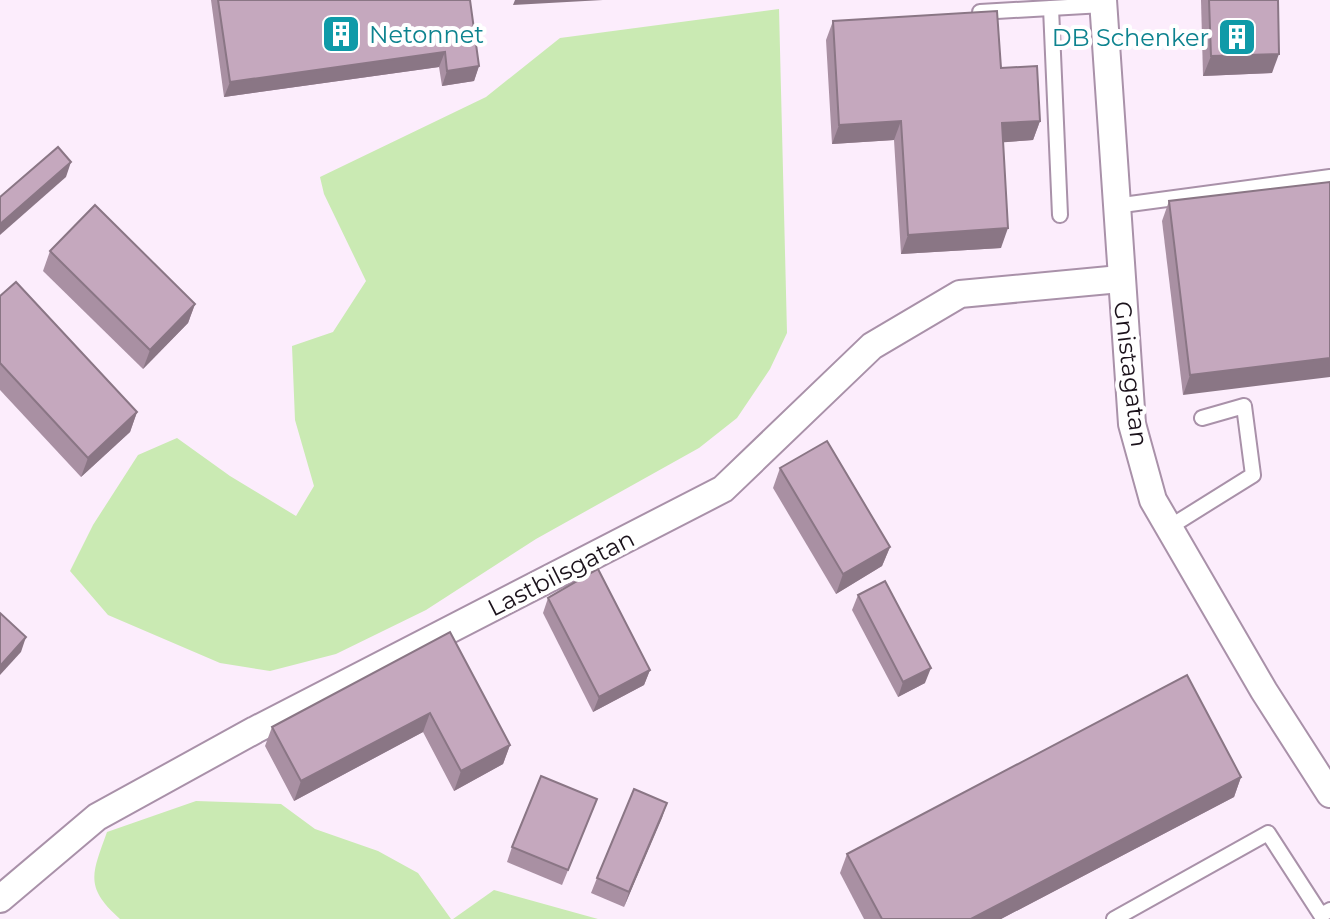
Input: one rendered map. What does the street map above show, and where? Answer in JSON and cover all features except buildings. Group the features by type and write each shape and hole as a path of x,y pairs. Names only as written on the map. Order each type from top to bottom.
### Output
{"street":[{"name":"Gnistagatan","path":"1103,2 1132,424 1153,500 1330,794"},
{"name":"Lastbilsgatan","path":"0,899 97,817 255,730 723,489 872,346 960,294 1120,279"},
{"path":"0,908 14,919"}],"lane":[{"path":"959,13 1103,2"},
{"path":"1051,8 1060,215"},
{"path":"1115,206 1330,177"},
{"path":"1168,528 1253,475 1244,406 1202,418"},
{"path":"1114,919 1268,833 1321,915 1330,910"}],"green space":[{"path":"779,9 787,333 770,369 737,418 699,448 536,539 426,610 336,654 270,671 220,663 108,615 70,571 93,525 138,455 177,438 230,476 296,516 314,486 295,420 292,346 333,332 366,281 324,194 320,177 486,97 560,38"},
{"path":"196,801 281,804 315,829 378,851 418,873 451,919 120,919 101,898 94,879 107,832"},
{"path":"494,890 598,919 453,919"}],"place":[{"name":"Netonnet","path":"341,34"},
{"name":"DB Schenker","path":"1237,37"}]}
